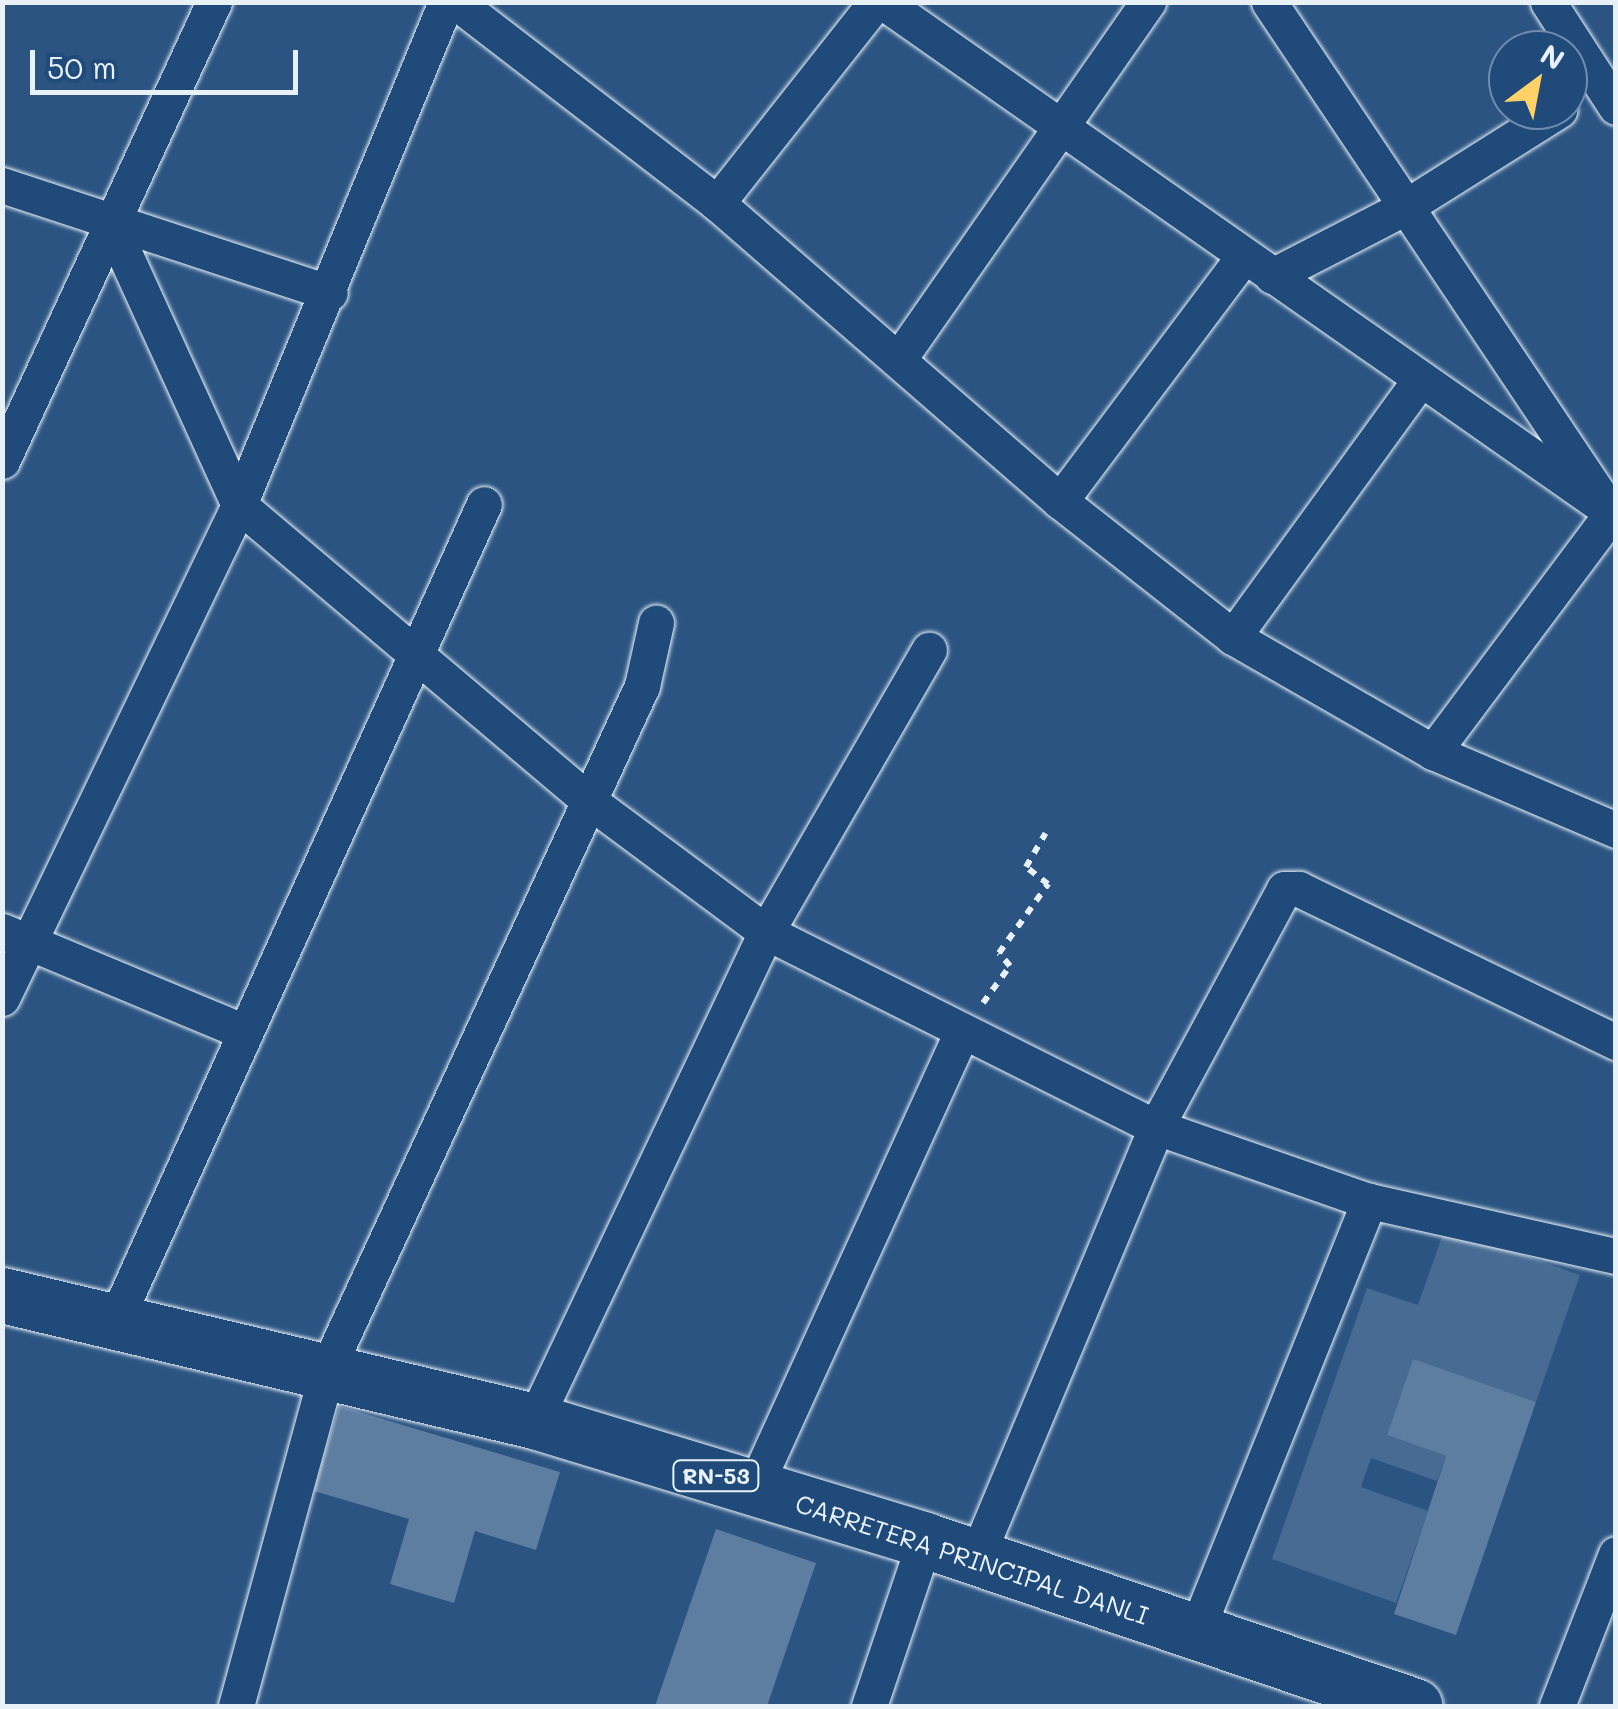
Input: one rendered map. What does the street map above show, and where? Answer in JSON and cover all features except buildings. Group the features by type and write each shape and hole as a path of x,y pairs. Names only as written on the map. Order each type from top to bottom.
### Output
{"main road":[{"name":"CARRETERA PRINCIPAL DANLI","path":"2,1295 328,1366 534,1421 925,1540 1415,1706"}],"street":[{"path":"2,462 214,2"},
{"path":"2,998 15,937 239,505 330,294 446,2"},
{"path":"456,2 718,203 901,356 1060,501 1232,637 1433,752 1616,830"},
{"path":"718,203 880,2 1061,125 1418,382 1614,511"},
{"path":"901,356 1148,2"},
{"path":"1270,2 1402,209 1614,511"},
{"path":"1548,2 1611,88"},
{"path":"1060,501 1258,266 1402,209 1527,130"},
{"path":"2,185 330,294"},
{"path":"110,222 239,505 588,800 766,932 960,1035 1156,1127 1369,1201 1616,1256"},
{"path":"1232,637 1418,382"},
{"path":"116,1319 242,1031 484,504"},
{"path":"1433,752 1614,511"},
{"path":"236,1706 328,1366 642,686 656,623"},
{"path":"534,1421 766,932 929,650"},
{"path":"976,1558 1156,1127 1284,889 1300,889 1616,1042"},
{"path":"15,937 242,1031"},
{"path":"754,1488 960,1035"},
{"path":"1195,1634 1369,1201"},
{"path":"870,1706 925,1540"},
{"path":"1557,1706 1616,1554"}],"path":[{"path":"960,1035 1010,966 999,953 1048,884 1026,867 1046,832"}],"shaded area":[{"path":"1445,1228 1580,1275 1536,1402 1413,1360 1387,1435 1446,1456 1437,1481 1371,1458 1361,1487 1428,1511 1396,1603 1272,1559 1367,1288 1418,1305"}]}
